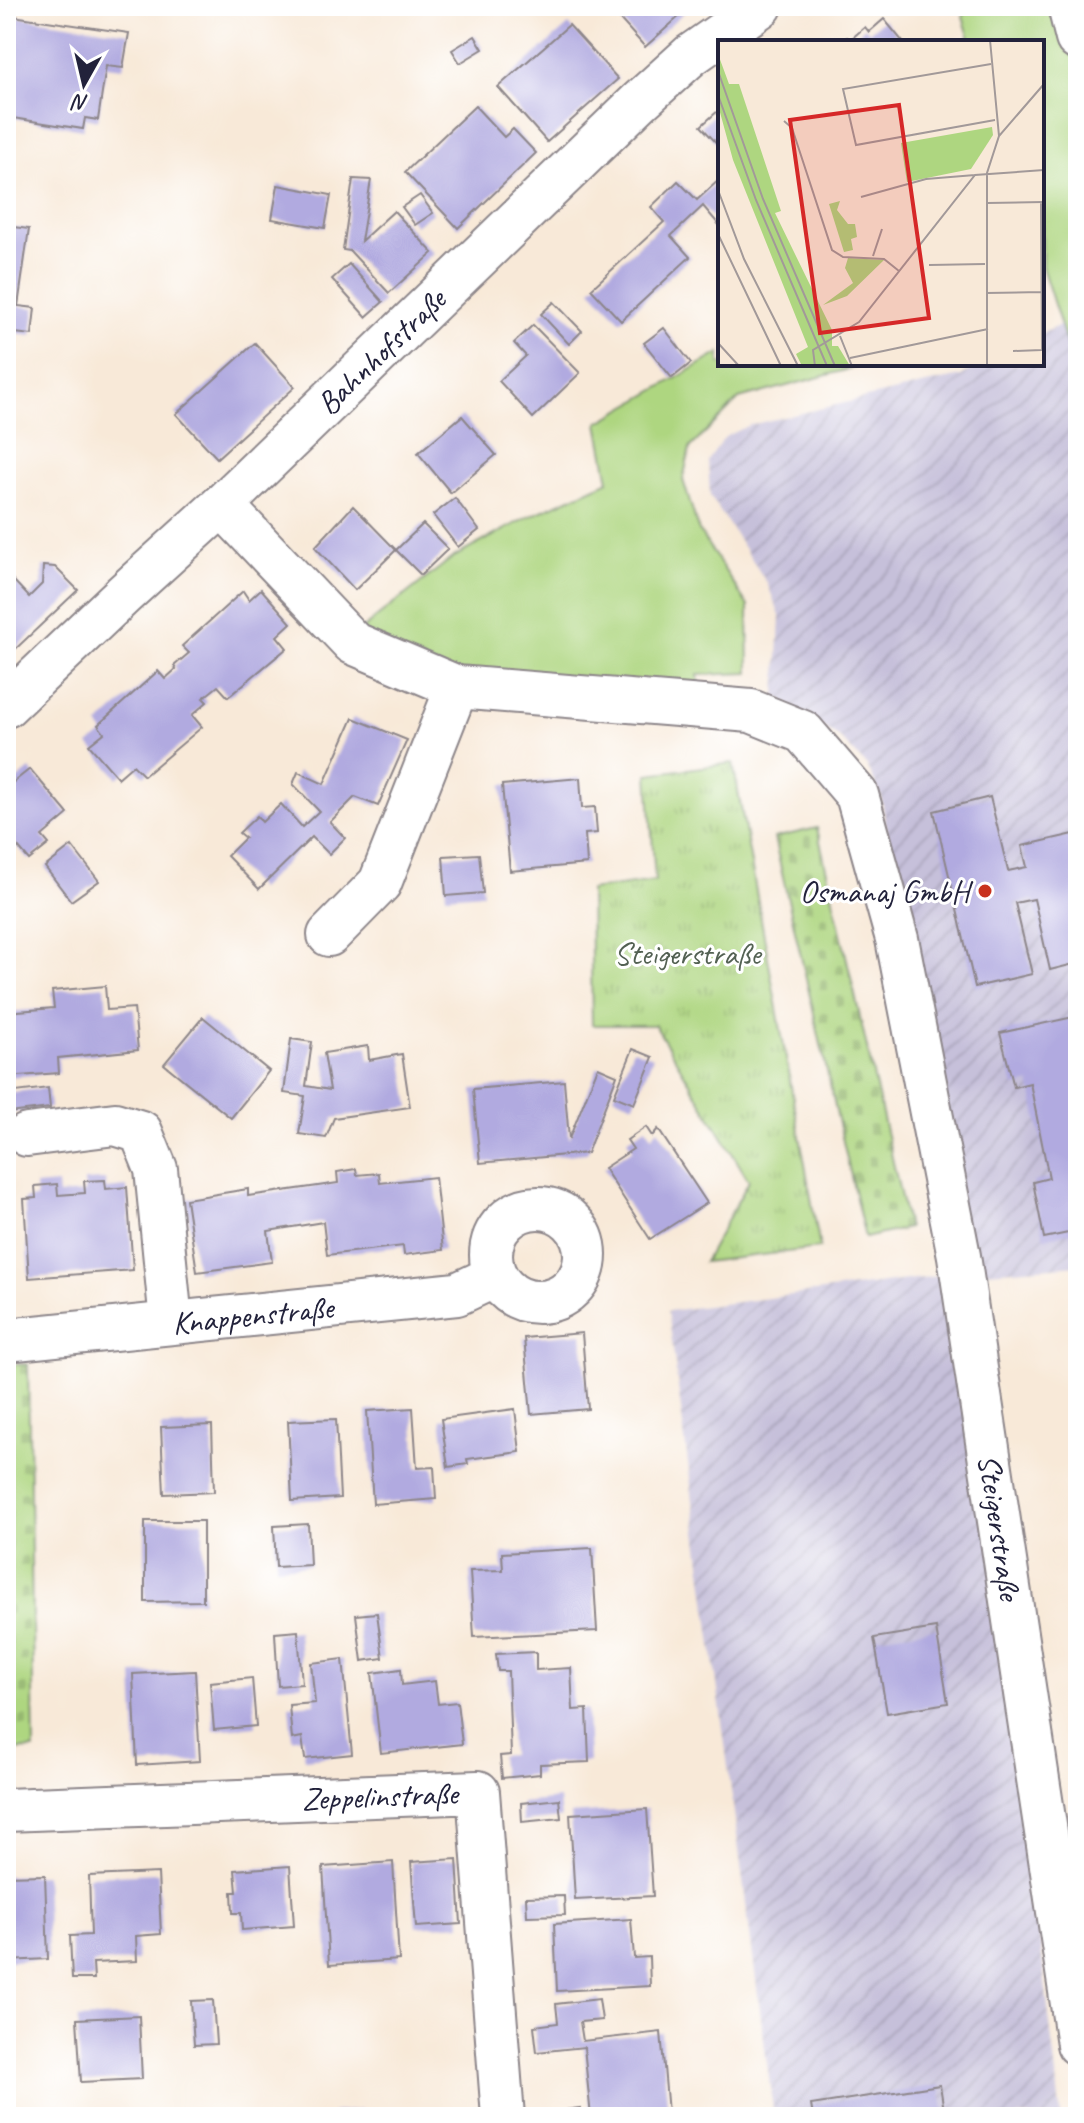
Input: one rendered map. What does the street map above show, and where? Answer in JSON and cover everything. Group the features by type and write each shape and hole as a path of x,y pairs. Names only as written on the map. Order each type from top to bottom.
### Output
{"street":[{"name":"Bahnhofstraße","path":"6,706 222,505 639,102 691,55 761,6"},
{"name":"Steigerstraße","path":"222,505 353,643 457,687 751,711 803,732 857,795 897,939 959,1256 1078,2044"},
{"path":"329,935 380,883 457,687"},
{"path":"27,1135 115,1124 141,1132 156,1169 171,1322"},
{"name":"Knappenstraße","path":"6,1340 457,1294 495,1276"},
{"name":"Zeppelinstraße","path":"6,1810 478,1792 503,2117"}],"shaded area":[{"path":"1061,325 1078,379 1078,1265 961,1274 1061,2117 774,2117 668,1311 961,1273 881,796 867,766 840,738 776,696 780,616 767,583 710,496 708,461 725,437 750,425 961,376 978,366 1044,366 1044,332"}],"green space":[{"path":"969,6 1078,6 1078,379 1044,273 1044,40 970,40 963,17"},
{"path":"718,354 718,366 861,366 739,399 690,448 683,480 699,531 748,606 749,673 698,675 701,701 459,675 358,632 452,558 528,517 609,481 598,423"},
{"name":"Steigerstraße","path":"733,763 820,1248 704,1262 749,1181 655,1025 592,1025 590,890 655,881 648,774"},
{"path":"817,828 908,1228 865,1238 774,838"},
{"path":"28,1364 34,1749 6,1750 6,1365"}],"building":[{"path":"608,6 691,6 645,47"},
{"path":"6,15 129,33 123,68 106,66 98,120 85,118 83,129 6,117"},
{"path":"884,19 901,40 850,40 865,27 869,32"},
{"path":"569,25 618,79 547,142 498,87"},
{"path":"475,36 483,49 460,63 452,50"},
{"path":"475,106 504,137 513,129 536,153 458,228 405,172"},
{"path":"718,111 718,145 701,126"},
{"path":"353,179 371,180 361,241 394,211 433,253 389,293 350,251 343,250"},
{"path":"678,181 697,200 718,181 718,224 703,206 671,236 690,257 621,321 591,289 664,222 651,207"},
{"path":"278,185 331,195 325,228 272,219"},
{"path":"420,195 433,213 415,225 402,207"},
{"path":"6,226 29,229 18,306 35,308 32,335 6,332"},
{"path":"349,264 383,302 366,317 332,279"},
{"path":"554,302 582,331 569,344 541,314"},
{"path":"533,325 580,373 533,418 499,381 526,356 514,343"},
{"path":"664,328 691,363 672,378 644,343"},
{"path":"255,343 295,387 217,458 176,414"},
{"path":"462,416 496,455 451,493 418,453"},
{"path":"455,498 479,530 458,547 433,515"},
{"path":"353,506 396,550 355,590 315,547"},
{"path":"423,524 448,549 421,575 396,550"},
{"path":"43,566 55,567 78,590 6,658 6,587 13,580 29,597 42,584"},
{"path":"261,589 291,623 277,636 287,648 228,697 218,686 203,698 207,702 192,715 202,727 144,776 133,765 118,778 89,745 104,733 98,725 158,671 165,679 176,669 174,666 189,653 182,646 243,591 249,600"},
{"path":"353,718 407,740 378,806 355,797 330,822 345,838 329,854 312,837 259,889 227,856 245,838 239,833 257,816 262,822 281,804 302,827 319,811 293,784 298,772 324,784"},
{"path":"30,769 68,814 42,836 49,844 29,860 6,833 6,788"},
{"path":"580,778 582,808 595,807 597,833 585,834 587,864 510,871 502,785"},
{"path":"990,797 1008,871 1027,867 1022,846 1078,833 1078,963 1050,970 1034,899 1015,903 1032,974 975,987 934,811"},
{"path":"72,846 99,881 71,901 45,867"},
{"path":"479,854 483,893 446,896 443,856"},
{"path":"105,986 107,1010 134,1008 138,1050 58,1058 59,1073 6,1077 6,1012 54,1008 52,991"},
{"path":"1078,1016 1078,1231 1044,1238 1033,1182 1049,1178 1030,1083 1014,1087 1000,1033"},
{"path":"203,1017 269,1071 231,1118 164,1064"},
{"path":"291,1039 312,1042 306,1086 330,1090 324,1053 368,1046 369,1060 402,1054 410,1107 334,1118 326,1138 299,1134 305,1096 284,1093"},
{"path":"633,1049 653,1057 634,1104 614,1096"},
{"path":"598,1067 617,1075 587,1153 480,1163 473,1089 564,1081 569,1139"},
{"path":"48,1088 50,1108 9,1113 7,1093"},
{"path":"646,1127 652,1136 658,1129 707,1203 650,1239 604,1168 633,1149 627,1140"},
{"path":"356,1169 357,1175 379,1173 380,1183 435,1177 443,1250 404,1255 403,1246 327,1255 323,1222 268,1231 272,1262 197,1272 186,1199 248,1189 248,1196 338,1183 337,1172"},
{"path":"105,1180 106,1189 127,1187 133,1270 29,1278 24,1199 36,1198 35,1186 57,1184 58,1195 85,1193 84,1181"},
{"path":"582,1333 588,1409 531,1414 524,1338"},
{"path":"413,1408 417,1468 434,1467 436,1499 373,1504 367,1411"},
{"path":"515,1409 520,1452 467,1459 468,1464 448,1467 441,1419"},
{"path":"336,1419 340,1498 292,1501 288,1421"},
{"path":"212,1425 214,1492 164,1494 161,1427"},
{"path":"145,1521 203,1521 203,1601 145,1602"},
{"path":"308,1524 310,1565 276,1567 274,1526"},
{"path":"592,1548 597,1631 474,1637 470,1571 503,1570 502,1553"},
{"path":"377,1613 383,1658 362,1661 356,1615"},
{"path":"936,1628 948,1703 887,1713 874,1638"},
{"path":"298,1631 302,1684 278,1686 275,1633"},
{"path":"536,1652 536,1670 571,1668 573,1710 587,1709 589,1762 540,1764 540,1774 502,1778 500,1756 511,1755 508,1671 498,1671 496,1654"},
{"path":"343,1659 352,1754 305,1759 302,1737 292,1739 289,1705 315,1703 311,1663"},
{"path":"401,1669 402,1685 435,1681 438,1704 457,1702 462,1744 381,1753 372,1673"},
{"path":"195,1671 200,1761 137,1765 133,1674"},
{"path":"252,1678 256,1726 214,1730 210,1682"},
{"path":"559,1799 561,1818 522,1822 521,1803"},
{"path":"647,1809 653,1896 575,1900 570,1814"},
{"path":"457,1859 461,1924 416,1927 411,1862"},
{"path":"393,1862 399,1960 329,1965 323,1867"},
{"path":"290,1866 294,1926 242,1930 241,1913 233,1913 232,1892 237,1892 235,1870"},
{"path":"158,1873 161,1934 136,1936 137,1961 93,1963 94,1979 72,1979 70,1936 91,1935 89,1876"},
{"path":"45,1875 48,1959 6,1961 6,1876"},
{"path":"564,1896 565,1915 527,1916 526,1897"},
{"path":"631,1919 634,1958 649,1957 650,1986 557,1991 554,1924"},
{"path":"599,1999 602,2020 580,2022 583,2041 661,2032 668,2113 591,2117 584,2047 537,2052 534,2026 558,2023 556,2004"},
{"path":"213,2000 216,2044 194,2045 191,2001"},
{"path":"139,2016 142,2079 81,2082 77,2019"},
{"path":"940,2085 945,2117 813,2117 811,2105"},
{"path":"580,2108 581,2117 538,2117 537,2114"},
{"path":"362,2110 362,2117 333,2117 332,2112"}],"place":[{"name":"Osmanaj GmbH","path":"985,891"}]}
